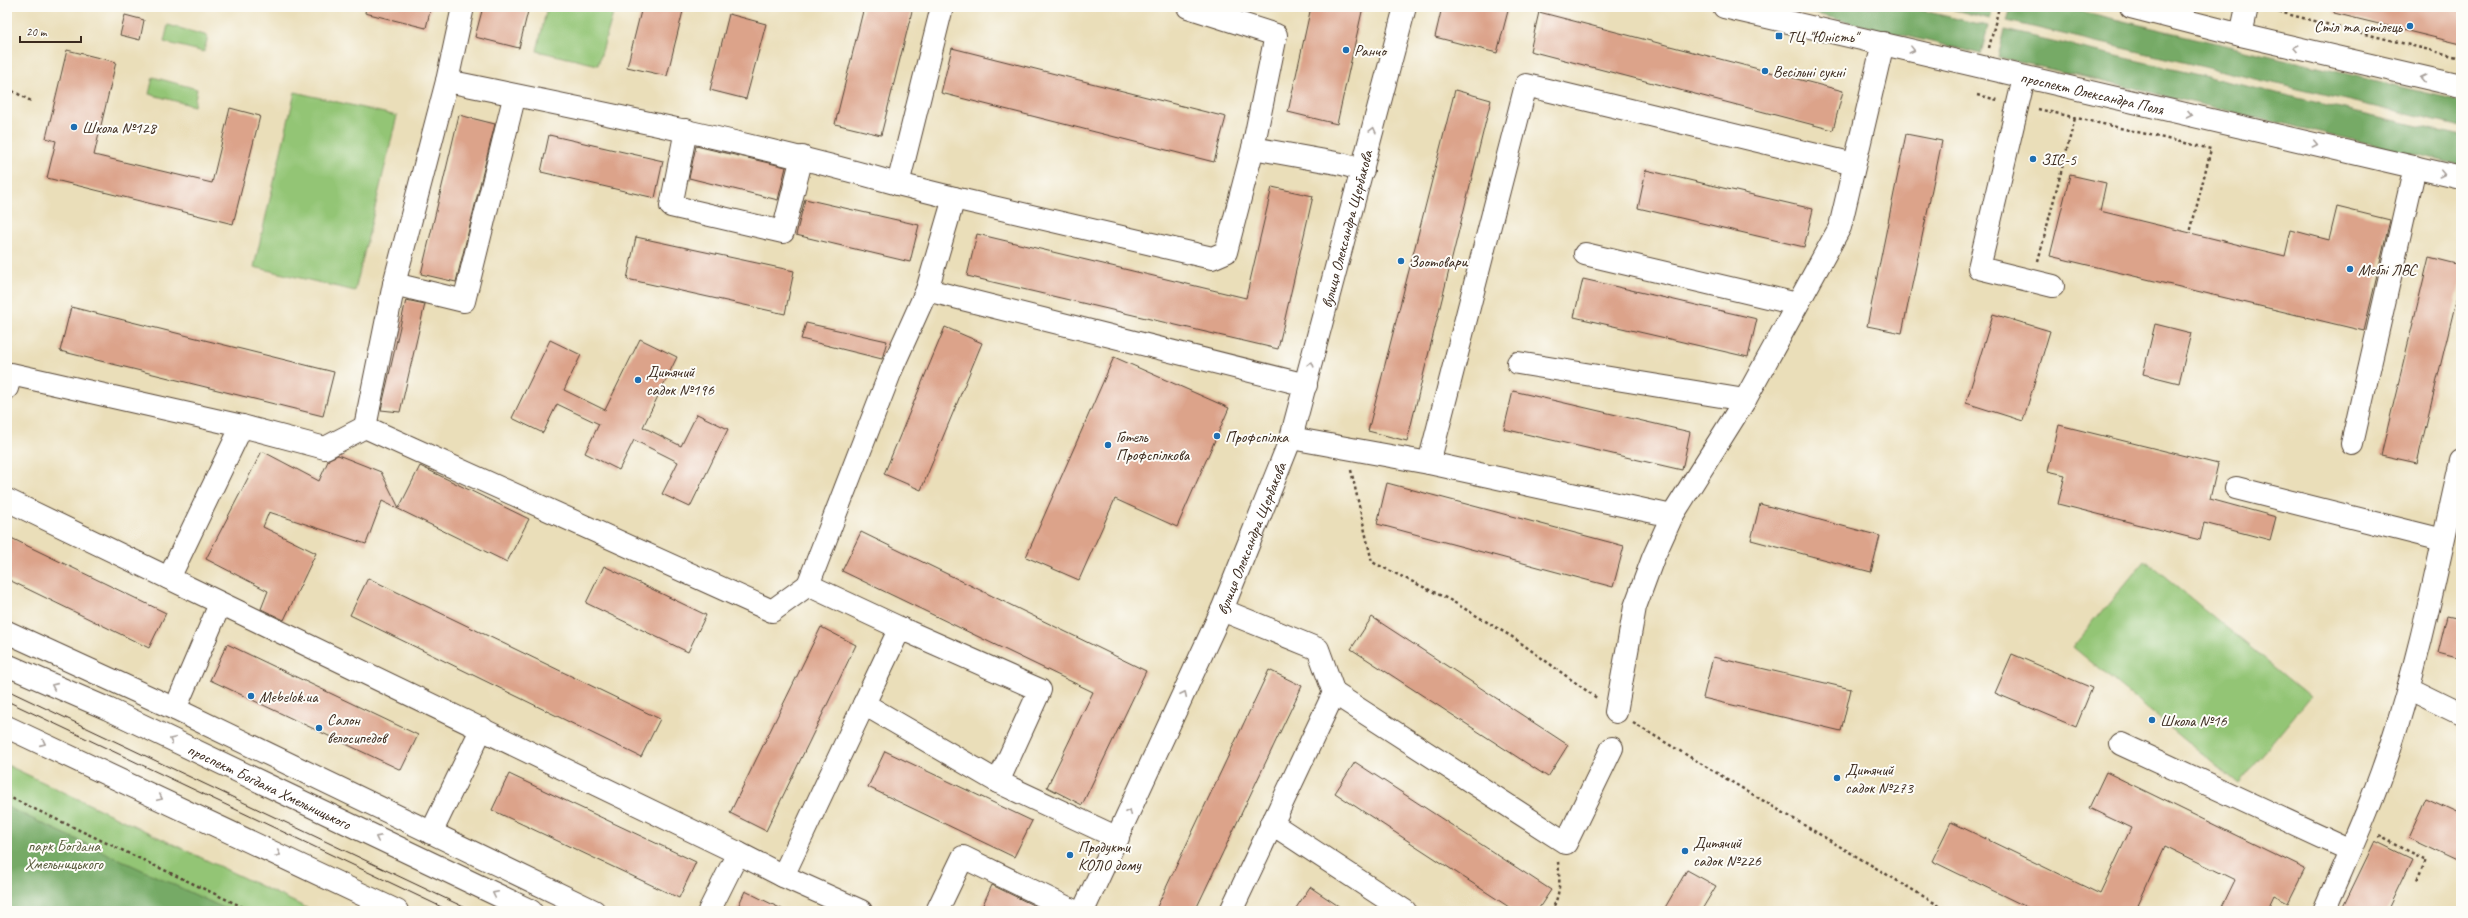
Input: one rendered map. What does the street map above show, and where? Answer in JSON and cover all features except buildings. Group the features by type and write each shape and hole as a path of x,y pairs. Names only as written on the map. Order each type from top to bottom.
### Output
{"main road":[{"path":"365,427 394,284 447,81 462,7"},
{"path":"898,184 942,7"},
{"path":"447,81 686,130 802,156 898,184 954,198 1212,258 1226,252 1253,148 1276,35 1188,7"},
{"name":"вулиця Олександра Щербакова","path":"1083,911 1222,610 1291,438 1405,7"},
{"name":"проспект Олександра Поля","path":"1724,7 1883,43 2024,78 2461,178"},
{"path":"2131,7 2241,35 2461,86"},
{"path":"2241,35 2247,7"},
{"path":"1616,712 1635,607 1653,558 1672,516 1745,400 1840,227 1883,43"},
{"path":"2024,78 1980,268 2054,286"},
{"path":"1429,463 1526,85 1854,164"},
{"path":"394,284 464,301 513,102"},
{"path":"686,130 671,206 784,232 802,156"},
{"path":"1253,148 1342,164 1363,170"},
{"path":"2352,444 2415,167"},
{"path":"365,427 772,611 808,585 892,368 927,290 954,198"},
{"path":"1585,254 1797,304"},
{"path":"927,290 1306,385"},
{"path":"1518,362 1745,400"},
{"path":"7,388 11,374 242,426 325,448 365,427"},
{"path":"169,578 242,426"},
{"path":"1291,438 1429,463 1672,516"},
{"path":"2324,911 2360,827 2390,749 2408,688 2461,461"},
{"path":"2236,488 2443,540"},
{"path":"7,500 220,604 482,728 783,876 861,911"},
{"path":"808,585 900,628 1040,690 998,782"},
{"path":"175,709 220,604"},
{"path":"1222,610 1318,649 1334,693 1566,843 1612,748"},
{"path":"783,876 900,628"},
{"path":"7,632 175,709 431,833 571,906 594,911"},
{"name":"проспект Богдана Хмельницького","path":"7,665 108,709 530,911"},
{"path":"2408,688 2461,714"},
{"path":"1231,911 1271,823 1334,693"},
{"path":"864,704 998,782 1118,838"},
{"path":"7,727 84,762 397,911"},
{"path":"431,833 482,728"},
{"path":"2121,744 2350,850"},
{"path":"306,803 318,779"},
{"path":"1271,823 1405,911"},
{"path":"710,911 738,853"},
{"path":"937,911 963,857 1074,911"}],"path":[{"path":"1987,54 1999,7"},
{"path":"2260,7 2461,58"},
{"path":"7,88 31,101"},
{"path":"1977,95 2211,149 2190,233"},
{"path":"2046,263 2038,261 2075,118"},
{"path":"1346,448 1372,562 1450,600 1514,638 1616,712 1948,911"},
{"path":"7,796 251,911"},
{"path":"2360,827 2426,860 2416,883"},
{"path":"1551,911 1556,903 1561,883 1558,858 1566,843"}],"green space":[{"path":"547,7 615,7 598,65 537,51"},
{"path":"1787,7 1907,7 1988,26 1981,54"},
{"path":"1943,7 1993,7 1990,19"},
{"path":"2011,7 2064,7 2461,101 2461,127 2007,21"},
{"path":"168,25 208,36 204,52 164,42"},
{"path":"2005,30 2461,136 2461,165 1998,57"},
{"path":"153,77 197,89 194,106 149,94"},
{"path":"295,92 397,116 355,291 254,267"},
{"path":"2145,560 2310,697 2238,784 2073,647"},
{"name":"парк Богдана Хмельницького","path":"7,765 313,911 7,911"},
{"path":"7,807 230,911 7,911"}],"tram line":[{"path":"7,690 472,911"},
{"path":"7,701 450,911"}],"place":[{"name":"Стіл та стілець","path":"2410,26"},
{"name":"ТЦ \"Юність\"","path":"1779,36"},
{"name":"Ранчо","path":"1346,50"},
{"name":"Весільні сукні","path":"1765,71"},
{"name":"Школа №128","path":"74,127"},
{"name":"ЗІС-5","path":"2033,159"},
{"name":"Зоотовари","path":"1401,261"},
{"name":"Меблі ЛВС","path":"2350,269"},
{"name":"Дитячий садок №196","path":"638,380"},
{"name":"Профспілка","path":"1217,436"},
{"name":"Готель Профспілкова","path":"1108,445"},
{"name":"Mebelok.ua","path":"251,696"},
{"name":"Школа №16","path":"2152,720"},
{"name":"Салон велосипедов","path":"319,728"},
{"name":"Дитячий садок №273","path":"1837,778"},
{"name":"Дитячий садок №226","path":"1685,851"},
{"name":"Продукти КОЛО дому","path":"1070,855"}]}
